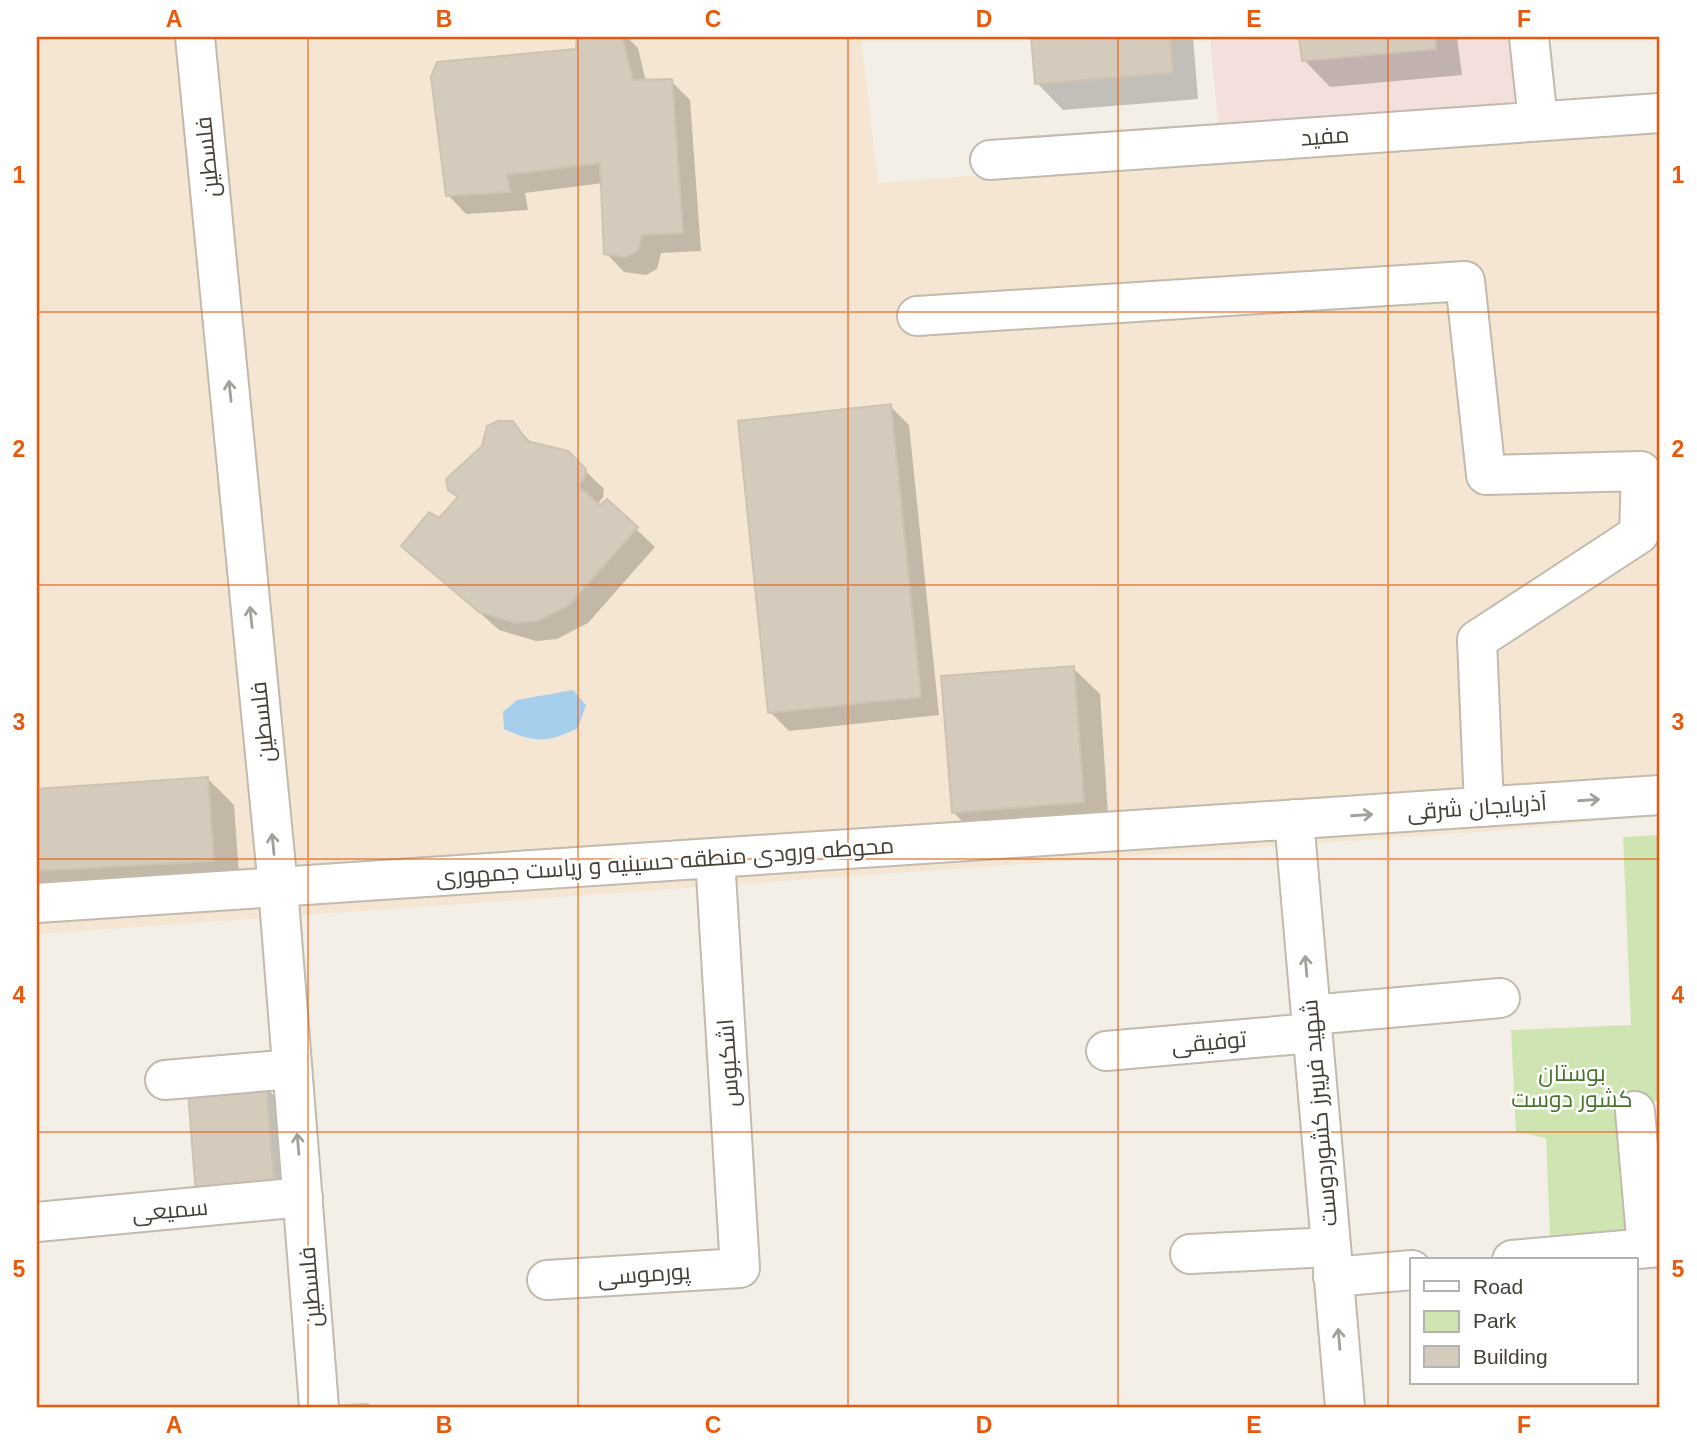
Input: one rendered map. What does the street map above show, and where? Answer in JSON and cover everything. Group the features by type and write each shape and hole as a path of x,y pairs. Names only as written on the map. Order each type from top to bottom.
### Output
{"street":[{"name":"فلسطین","path":"195,37 278,887 319,1407"},
{"path":"1529,37 1538,121"},
{"name":"مفید","path":"990,160 1660,113"},
{"path":"916,316 1465,281 1486,475 1641,471 1639,534 1477,640 1485,807"},
{"name":"آذربایجان شرقی","path":"1294,819 1660,795"},
{"name":"محوطه ورودی منطقه حسینیه و ریاست جمهوری","path":"37,903 1294,819"},
{"name":"شهید فریبرز کشوردوست","path":"1294,819 1345,1407"},
{"name":"اشکبوس","path":"715,858 740,1268"},
{"name":"توفیقی","path":"1106,1051 1500,998"},
{"path":"166,1080 292,1069"},
{"path":"1534,1258 1654,1247 1635,1111"},
{"name":"سمیعی","path":"37,1222 303,1197"},
{"path":"1190,1254 1410,1269"},
{"name":"پورموسی","path":"547,1280 740,1268"}],"shaded area":[{"path":"37,37 861,37 878,183 1660,123 1660,815 1516,829 37,934"},
{"path":"1210,37 1514,37 1520,101 1219,130"}],"green space":[{"name":"بوستان کشور دوست","path":"1660,835 1660,1101 1628,1103 1633,1231 1550,1235 1546,1138 1516,1132 1511,1030 1631,1025 1623,837"}],"water":[{"path":"573,690 586,705 578,728 549,739 524,737 504,729 503,712 517,700"}],"building":[{"path":"577,37 622,37 633,80 672,79 683,233 642,235 638,251 626,257 604,254 600,163 507,175 511,192 446,196 431,77 437,62 576,49"},
{"path":"1031,37 1170,37 1173,73 1035,84"},
{"path":"1299,37 1435,37 1436,49 1302,61"},
{"path":"891,404 921,697 768,713 738,421"},
{"path":"498,421 513,421 527,441 568,451 586,469 585,478 578,486 600,505 607,499 638,527 569,605 538,621 516,623 479,612 401,546 429,512 439,518 458,497 448,490 446,479 482,446 487,426"},
{"path":"1074,666 1084,802 952,813 941,676"},
{"path":"208,777 214,861 37,871 37,789"},
{"path":"266,1085 275,1189 196,1195 188,1092"},
{"path":"368,1404 369,1407 301,1407"}]}
